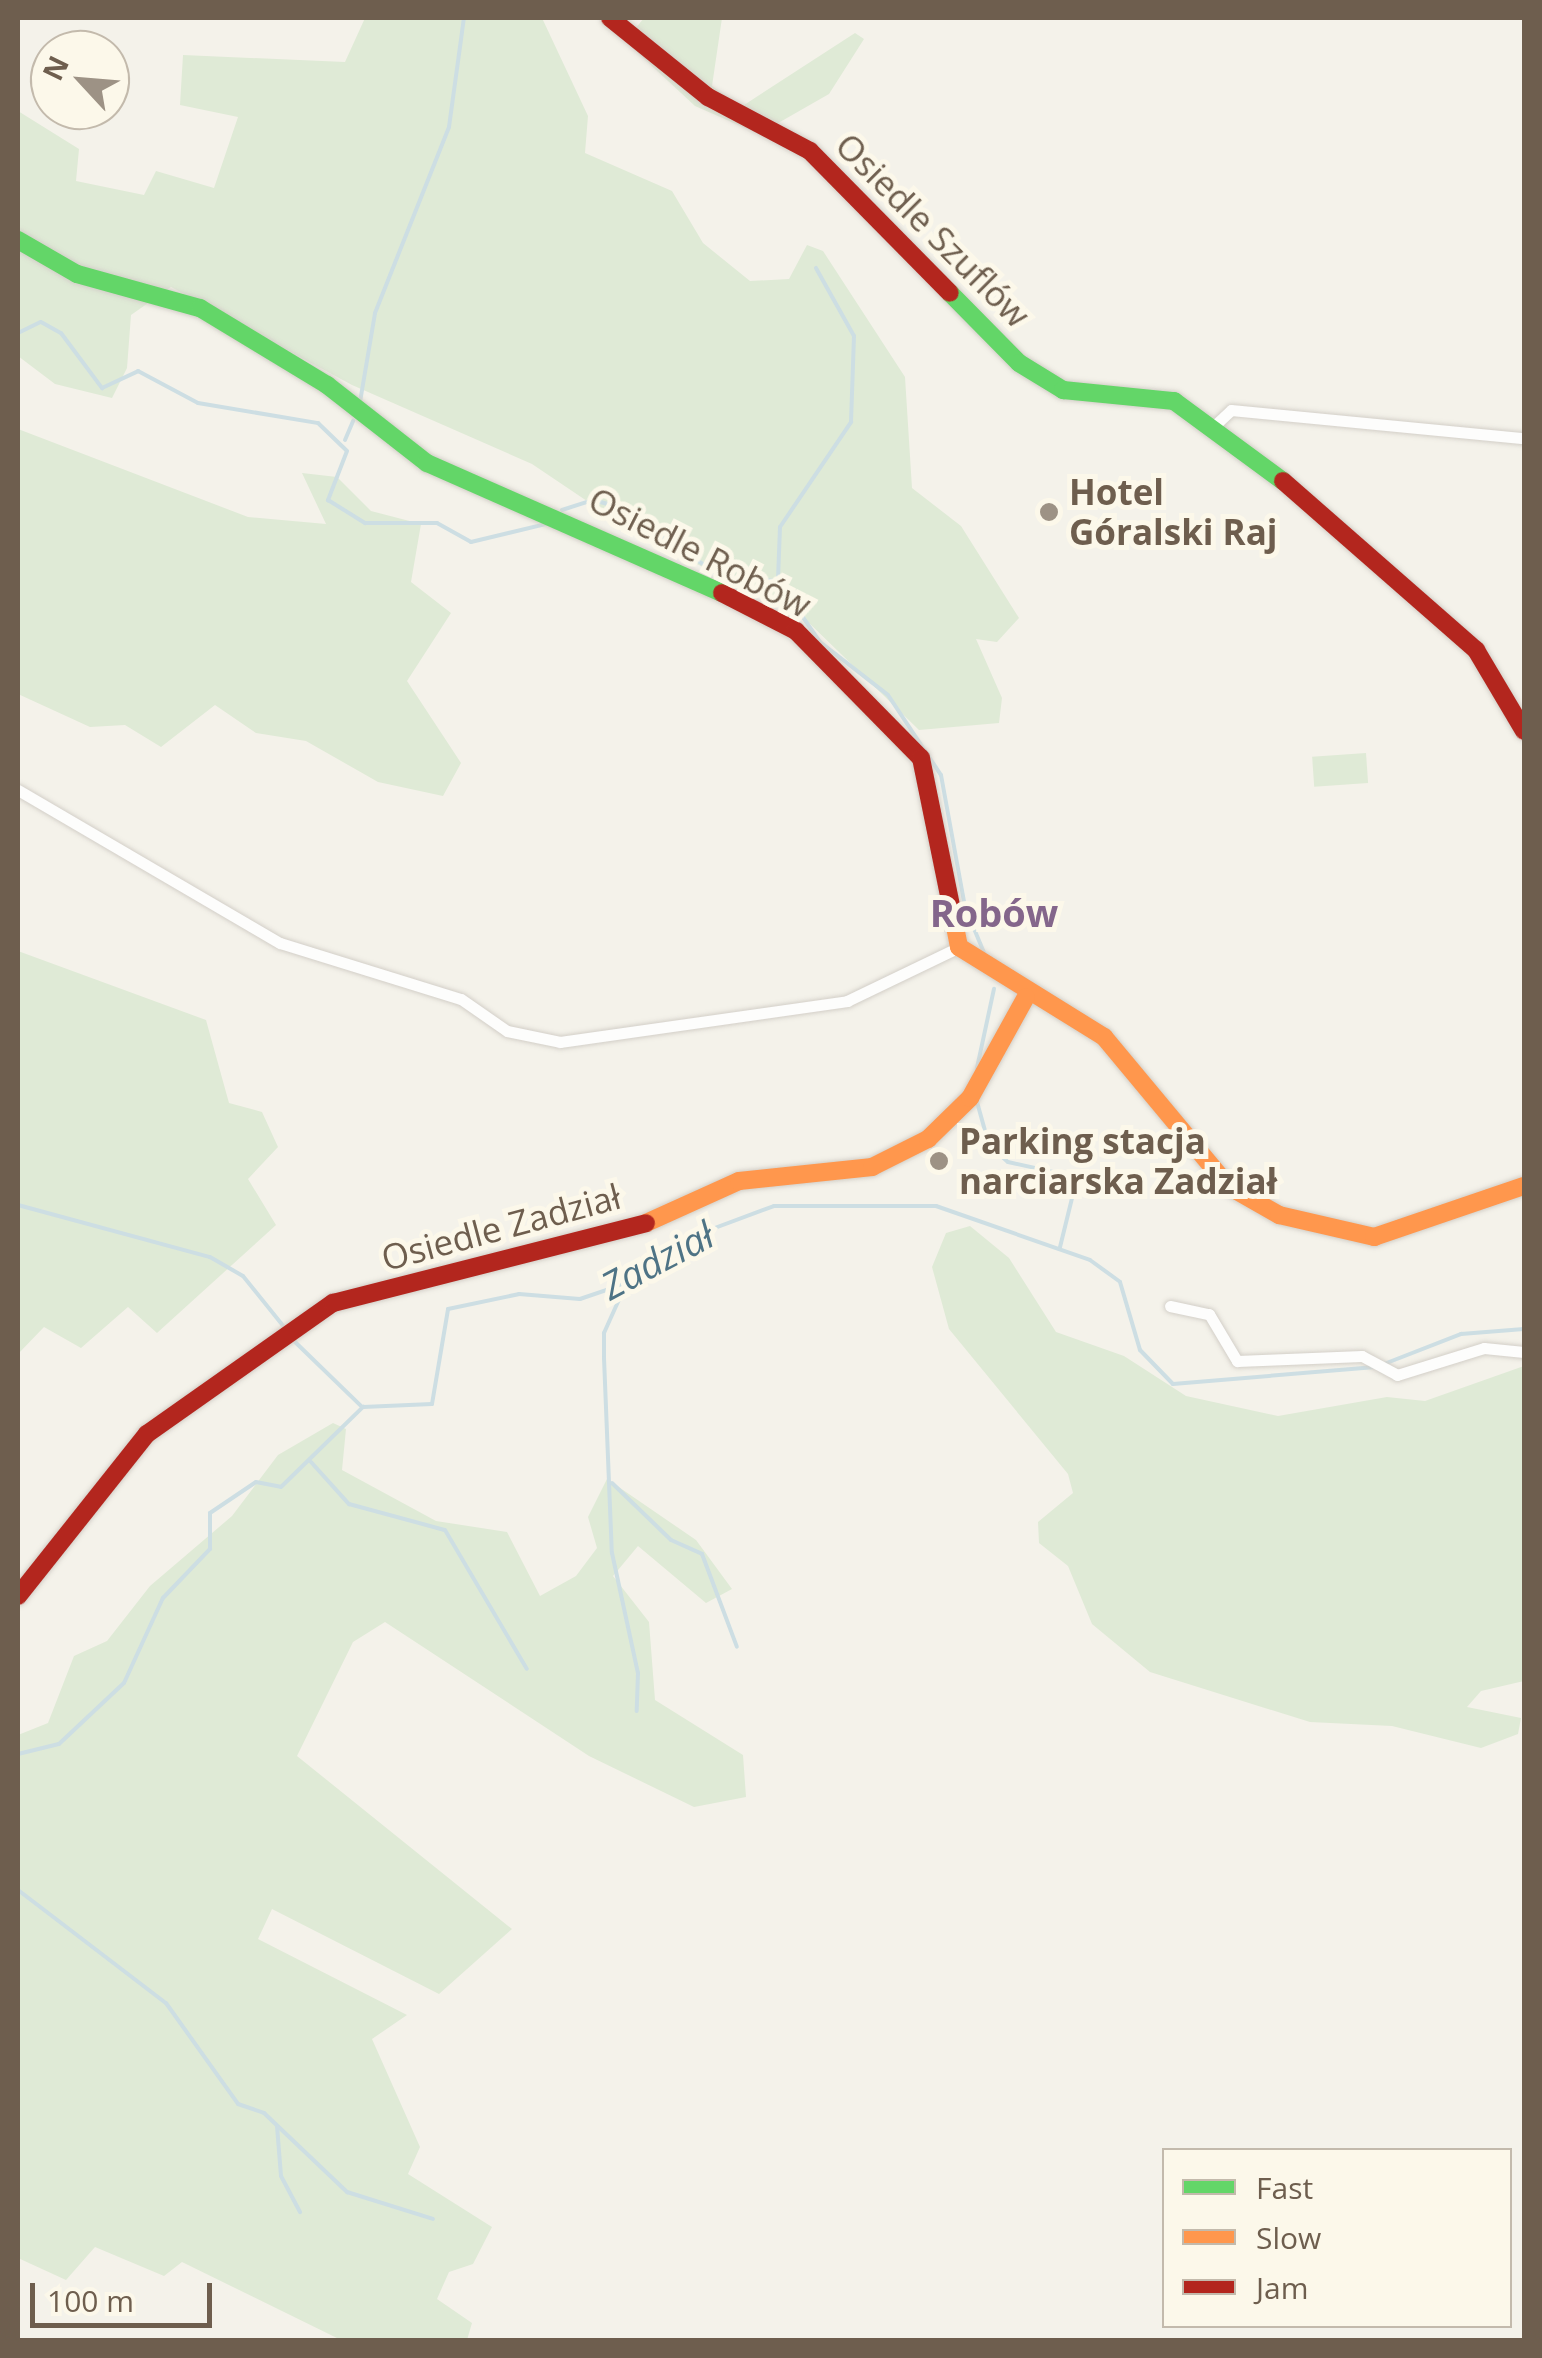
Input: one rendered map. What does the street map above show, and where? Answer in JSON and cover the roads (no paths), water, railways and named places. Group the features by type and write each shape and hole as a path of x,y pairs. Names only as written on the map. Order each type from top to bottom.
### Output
{"street":[{"name":"Osiedle Szuflów","path":"610,18 708,97 810,152 1019,363 1063,390 1174,402 1214,426 1476,650 1524,732"},
{"name":"Osiedle Robów","path":"18,240 78,274 200,308 327,385 428,463 616,539 796,631 921,758 959,947"},
{"path":"1214,426 1231,410 1524,438"},
{"path":"18,790 280,943 461,999 507,1030 560,1042 847,1001 959,947 1026,996 1104,1037 1206,1170 1279,1215 1374,1237 1524,1186"},
{"name":"Osiedle Zadział","path":"18,1596 148,1434 333,1303 643,1224 739,1181 872,1167 928,1139 970,1098 985,1075 1000,1032 1026,996"},
{"path":"1170,1306 1210,1314 1237,1361 1372,1362 1384,1370 1408,1374 1484,1348 1524,1352"}],"waterway":[{"path":"360,402 375,313 449,127 464,18"},
{"path":"778,579 780,527 851,422 854,336 816,268"},
{"path":"18,333 41,322 61,333 102,388 138,371 198,403 318,423 347,451 328,500 365,523 437,523 471,542 554,522"},
{"path":"345,440 353,421"},
{"path":"562,510 593,500 616,506 722,577 778,581 820,642 888,695 941,775 965,907 985,955"},
{"path":"977,1068 994,989"},
{"path":"977,1102 989,1145 1008,1162 1062,1174 1075,1186 1060,1247"},
{"path":"18,1205 210,1257 243,1276 285,1328"},
{"name":"Zadział","path":"18,1754 59,1744 124,1683 163,1598 210,1549 210,1513 256,1482 281,1487 363,1407 432,1404 448,1309 519,1294 580,1299 627,1283 696,1235 774,1206 936,1206 1090,1260 1120,1282 1140,1350 1173,1384 1375,1367"},
{"path":"626,1284 604,1333 604,1358 612,1553 638,1673 637,1711"},
{"name":"Zadział","path":"1384,1364 1461,1334 1524,1329"},
{"path":"293,1340 361,1406"},
{"path":"311,1462 349,1504 445,1530 527,1669"},
{"path":"612,1483 671,1540 702,1554 737,1647"},
{"path":"18,1890 166,2003 238,2104 264,2113 347,2192 433,2219"},
{"path":"277,2126 281,2176 300,2212"}],"place":[{"name":"Hotel Góralski Raj","path":"1049,512"},
{"name":"Parking stacja narciarska Zadział","path":"939,1161"}],"district":[{"name":"Robów","path":"994,913"}]}
